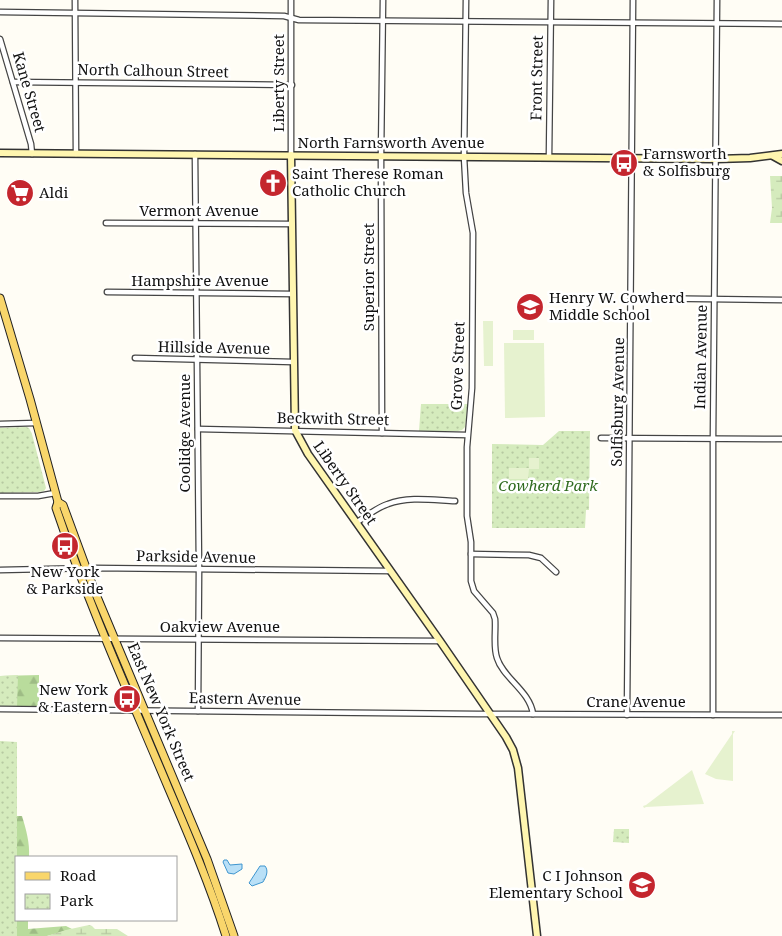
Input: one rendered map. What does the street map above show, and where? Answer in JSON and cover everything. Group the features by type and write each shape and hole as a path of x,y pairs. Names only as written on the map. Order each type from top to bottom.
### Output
{"main road":[{"name":"East New York Street","path":"0,298 58,502 56,508 77,568 208,882 226,936"},
{"name":"East New York Street","path":"58,502 63,505 85,568 207,859 223,900 234,936"}],"street":[{"path":"75,0 76,154"},
{"name":"Liberty Street","path":"291,0 295,430 308,454 510,744 517,766 537,936"},
{"name":"Superior Street","path":"382,433 381,156 383,0"},
{"name":"Grove Street","path":"466,0 464,157 466,193 473,233 472,388 467,435 467,516 471,554 471,581 474,591 496,619 497,659 532,706 533,714"},
{"name":"Front Street","path":"549,157 551,0"},
{"name":"Solfisburg Avenue","path":"627,715 633,0"},
{"name":"Indian Avenue","path":"713,715 712,439 717,0"},
{"path":"0,12 284,16 299,20 782,24"},
{"name":"Kane Street","path":"0,38 31,144 32,154"},
{"name":"North Calhoun Street","path":"13,82 292,85"},
{"name":"North Farnsworth Avenue","path":"0,153 716,159 782,154"},
{"name":"Coolidge Avenue","path":"195,154 199,569 198,711"},
{"path":"773,156 782,161"},
{"name":"Vermont Avenue","path":"106,223 292,224"},
{"name":"Hampshire Avenue","path":"107,292 293,294"},
{"path":"631,298 782,300"},
{"name":"Hillside Avenue","path":"135,358 293,362"},
{"path":"0,424 36,423"},
{"name":"Beckwith Street","path":"198,430 295,430 467,435"},
{"path":"601,438 782,439"},
{"path":"0,496 38,496 55,493"},
{"path":"357,522 374,511 394,502 412,500 455,501"},
{"path":"471,554 529,555 541,558 556,572"},
{"name":"Parkside Avenue","path":"0,570 85,568 391,571"},
{"name":"Oakview Avenue","path":"0,638 440,641"},
{"name":"Eastern Avenue","path":"0,709 490,714"},
{"name":"Crane Avenue","path":"490,714 782,715"}],"green space":[{"path":"770,176 782,176 782,223 770,223 772,208"},
{"path":"483,321 493,321 493,366 484,366"},
{"path":"513,330 534,330 534,340 513,340"},
{"path":"504,343 544,343 545,417 505,418"},
{"path":"421,404 468,404 465,427 458,431 419,431"},
{"path":"0,428 29,428 32,434 46,488 44,491 39,492 0,493"},
{"name":"Cowherd Park","path":"559,431 590,431 589,510 586,510 585,528 492,528 492,444 543,445"},
{"path":"529,458 539,458 539,469 529,469 528,479 509,479 509,468 529,468"},
{"path":"18,675 17,707 0,707 0,676"},
{"path":"39,675 39,707 0,707 0,676"},
{"path":"732,731 735,731 733,734 733,781 716,779 705,774 732,734"},
{"path":"0,741 17,742 15,921 17,921 17,936 0,936"},
{"path":"692,770 704,804 644,808 643,806"},
{"path":"0,800 13,816 22,816 28,841 29,856 15,856 15,921 28,921 28,929 66,926 72,929 47,936 0,936"},
{"path":"614,829 629,829 629,843 613,842"},
{"path":"89,925 95,929 117,929 128,936 47,936 66,930"}],"water":[{"path":"227,860 230,865 242,864 242,869 234,874 228,873 223,862"},
{"path":"260,866 265,866 266,876 263,882 252,886 249,883"}],"place":[{"name":"Farnsworth & Solfisburg","path":"624,163"},
{"name":"Saint Therese Roman Catholic Church","path":"273,183"},
{"name":"Aldi","path":"20,193"},
{"name":"Henry W. Cowherd Middle School","path":"530,307"},
{"name":"New York & Parkside","path":"65,546"},
{"name":"New York & Eastern","path":"127,699"},
{"name":"C I Johnson Elementary School","path":"642,885"}]}
